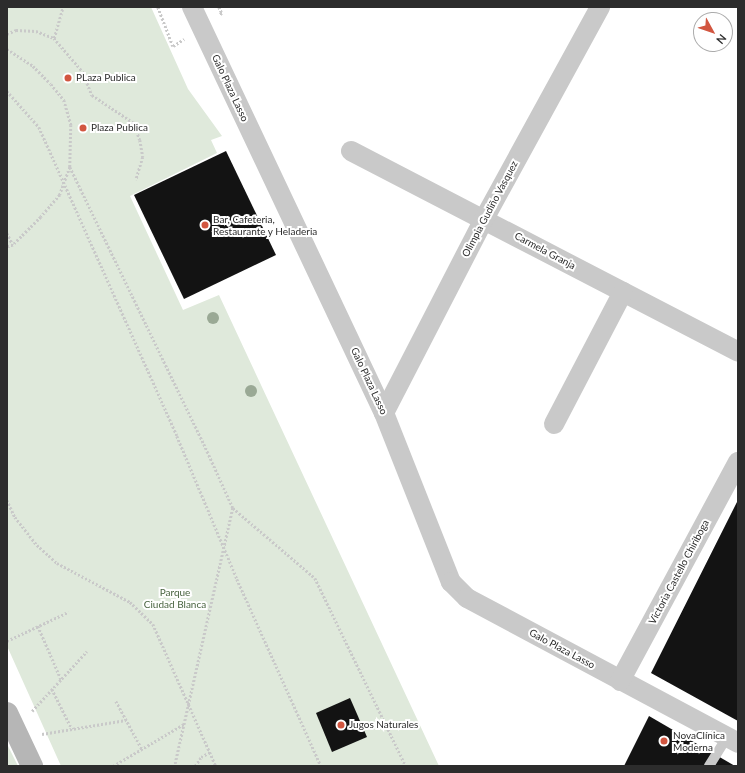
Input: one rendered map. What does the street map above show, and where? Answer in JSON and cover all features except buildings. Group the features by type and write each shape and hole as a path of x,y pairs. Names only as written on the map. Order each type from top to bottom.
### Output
{"main road":[{"path":"7,713 32,766"}],"street":[{"name":"Galo Plaza Lasso","path":"192,7 384,413 451,582 457,590 467,598 732,740"},
{"name":"Olimpia Gudiño Vasquez","path":"384,413 484,219 600,7"},
{"name":"Carmela Granja","path":"351,152 484,219 738,352"},
{"path":"554,424 623,292"},
{"name":"Victoria Castello Chiriboga","path":"620,681 738,462"}],"lane":[{"path":"709,766 732,740"}],"path":[{"path":"54,38 63,7"},
{"path":"158,7 173,46"},
{"path":"219,7 222,13"},
{"path":"7,34 16,30 36,31 54,38 83,72 92,95 134,124 140,140 143,157 136,180"},
{"path":"7,49 33,66 52,84 64,100 71,125 70,167 60,195 41,217 13,245 7,247"},
{"path":"7,91 38,127 177,436 283,683 321,766"},
{"path":"70,167 204,444 233,508 315,578 406,766"},
{"path":"7,233 13,245"},
{"path":"7,500 15,516 37,544 57,563 130,602 153,624 216,766"},
{"path":"175,766 233,508"},
{"path":"7,641 68,612"},
{"path":"38,626 61,679"},
{"path":"32,712 87,651"},
{"path":"52,689 72,729"},
{"path":"116,701 142,749"},
{"path":"42,734 126,720"},
{"path":"113,766 185,724"},
{"path":"195,766 201,757 210,752"}],"green space":[{"name":"Parque Ciudad Blanca","path":"7,7 151,7 188,89 222,136 211,140 217,153 130,196 183,310 219,295 439,766 61,766 7,646"},
{"path":"7,744 18,766 7,766"}],"place":[{"name":"PLaza Publica","path":"68,78"},
{"name":"Plaza Publica","path":"83,128"},
{"name":"Bar, Cafeteria, Restaurante y Heladeria","path":"205,225"},
{"name":"Jugos Naturales","path":"341,725"},
{"name":"NovaClínica Moderna","path":"664,741"}]}
